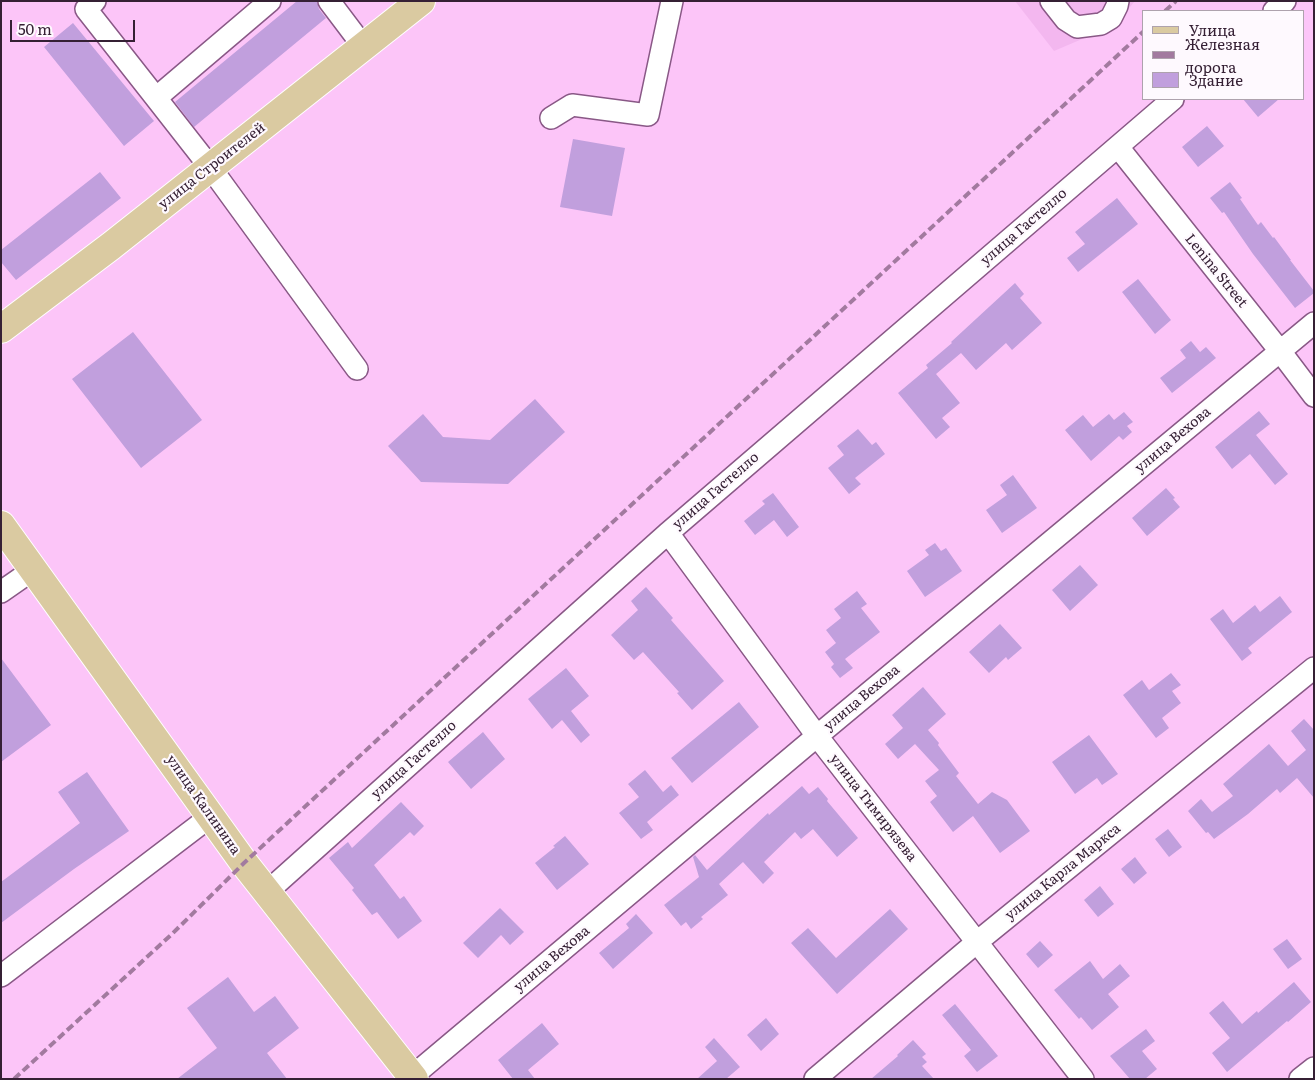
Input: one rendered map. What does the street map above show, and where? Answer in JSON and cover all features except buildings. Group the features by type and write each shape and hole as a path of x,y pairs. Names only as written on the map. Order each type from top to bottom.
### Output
{"main road":[{"name":"улица Строителей","path":"1,329 111,246 421,1"},
{"name":"улица Калинина","path":"1,525 244,863 412,1078"}],"street":[{"path":"95,1 86,9 210,168 357,369"},
{"path":"156,98 270,1"},
{"path":"329,1 363,46"},
{"path":"551,118 572,105 648,115 672,1"},
{"path":"1051,1 1066,20 1077,27 1101,24 1111,18 1118,1"},
{"path":"1275,10 1285,1"},
{"name":"улица Гастелло","path":"267,892 668,533 1172,100"},
{"name":"Lenina Street","path":"1118,147 1314,396"},
{"name":"улица Вехова","path":"412,1078 817,736 1314,323"},
{"name":"улица Тимирязева","path":"668,533 817,736 1083,1079"},
{"path":"1,592 34,569"},
{"name":"улица Карла Маркса","path":"814,1079 977,942 1314,668"},
{"path":"1,976 211,816"},
{"path":"1300,1079 1314,1068"}],"shaded area":[{"path":"1015,1 1135,1 1115,25 1054,51"}],"railway":[{"path":"1166,10 1176,1"},
{"path":"14,1079 172,934 244,863 1142,33"}]}
